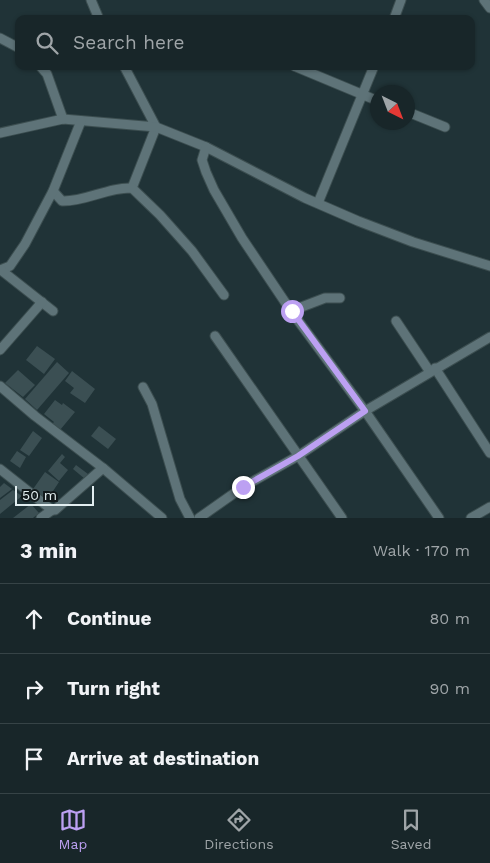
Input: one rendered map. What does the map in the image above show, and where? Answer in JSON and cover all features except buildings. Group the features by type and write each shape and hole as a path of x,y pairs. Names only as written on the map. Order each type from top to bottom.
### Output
{"street":[{"path":"91,0 97,15"},
{"path":"395,15 401,0"},
{"path":"484,0 490,8"},
{"path":"0,38 15,46"},
{"path":"44,70 47,74 63,119"},
{"path":"126,70 156,127 132,188"},
{"path":"303,70 370,98"},
{"path":"318,204 372,70"},
{"path":"415,115 445,127"},
{"path":"0,133 63,119 156,127 206,147 318,204 413,242 490,266"},
{"path":"0,270 15,262 53,191 81,121"},
{"path":"206,147 202,160 214,190 242,238 439,518"},
{"path":"53,191 62,201 71,201 120,188 132,188 140,194 192,251 224,295"},
{"path":"0,270 54,311"},
{"path":"292,311 325,298 340,298"},
{"path":"0,350 42,302"},
{"path":"396,321 490,453"},
{"path":"215,336 342,518"},
{"path":"199,518 243,487 298,456 365,411 490,337"},
{"path":"0,386 162,518"},
{"path":"143,387 152,404 180,499 190,518"},
{"path":"41,518 55,510 103,468"},
{"path":"0,469 52,510"},
{"path":"471,518 490,507"}],"route":[{"path":"243,487 298,456 365,411 292,311"}]}
